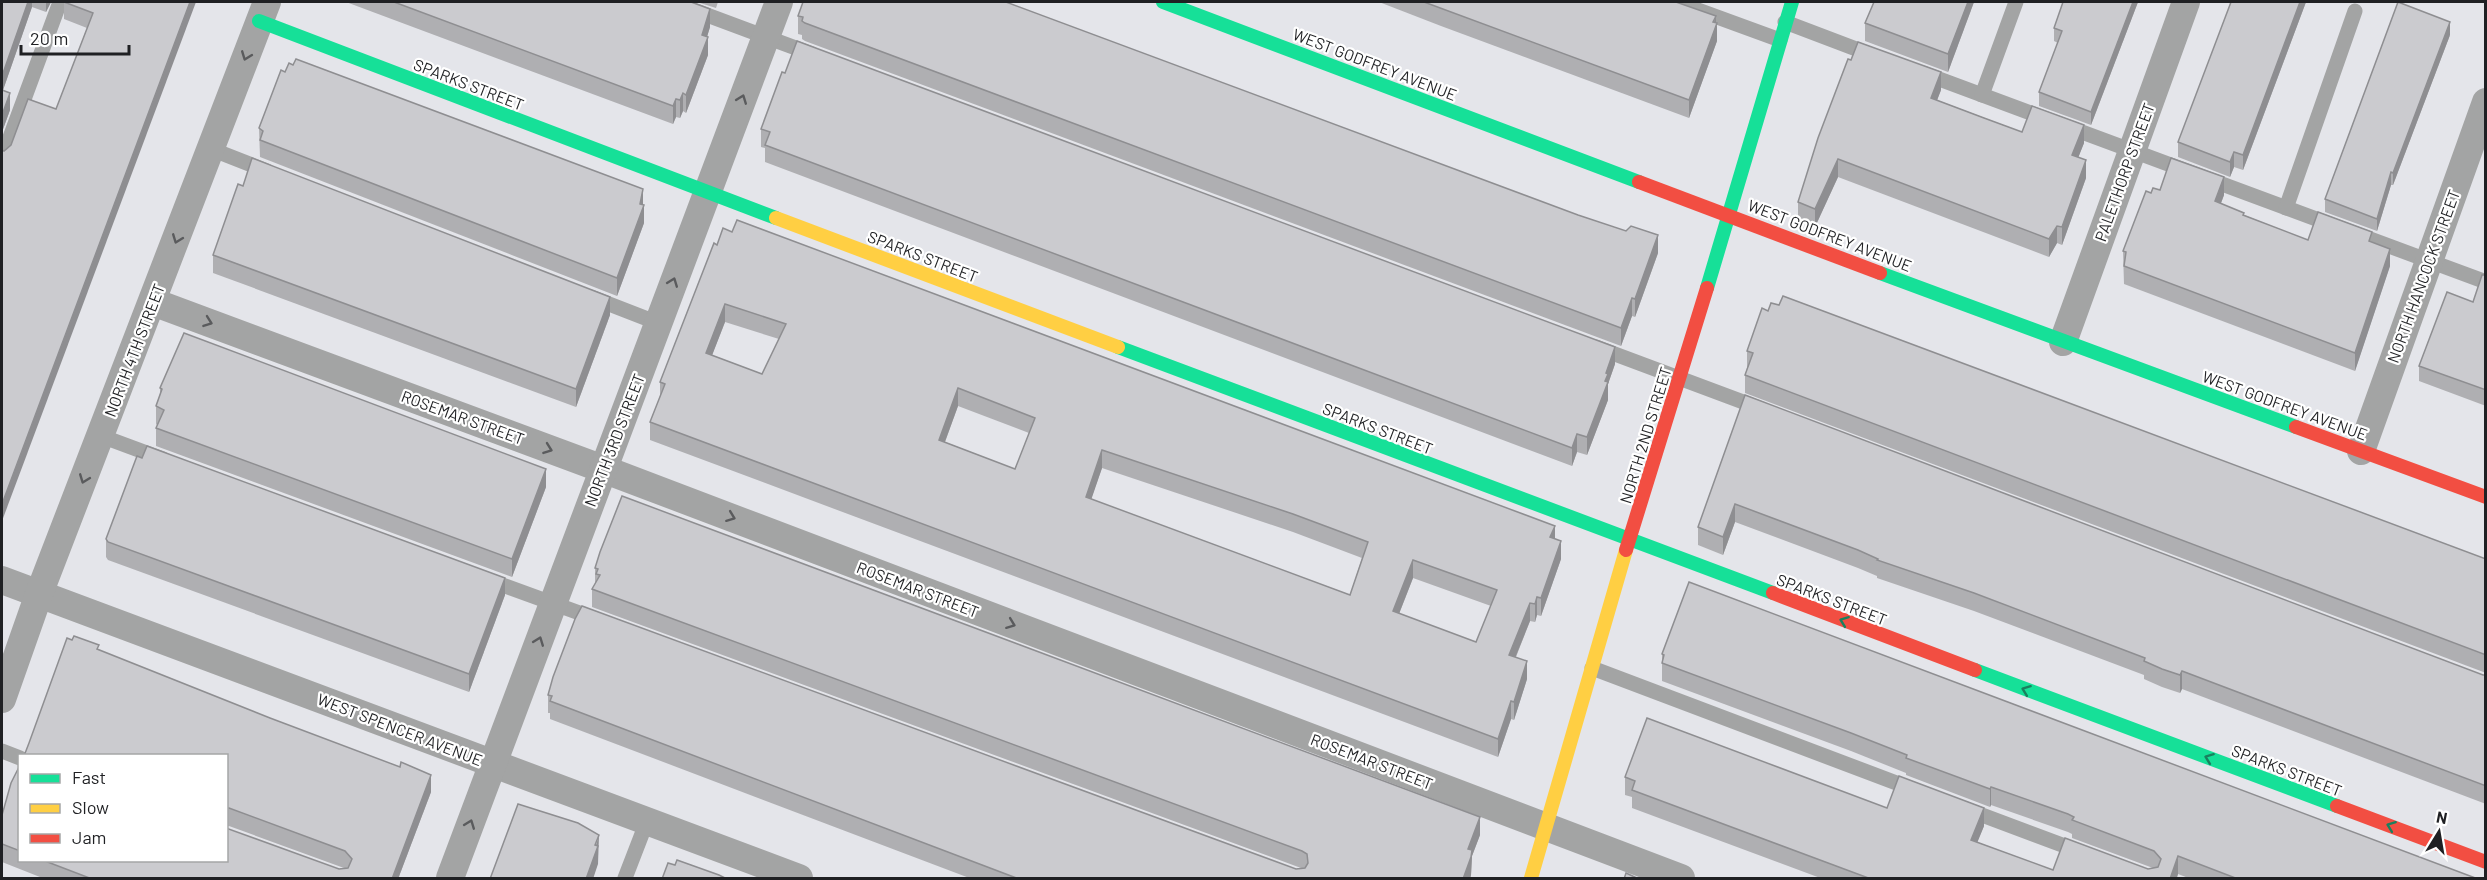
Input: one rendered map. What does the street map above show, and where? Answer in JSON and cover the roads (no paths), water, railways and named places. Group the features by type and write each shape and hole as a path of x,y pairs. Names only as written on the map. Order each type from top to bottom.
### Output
{"street":[{"name":"NORTH 3RD STREET","path":"450,879 778,2"},
{"name":"WEST GODFREY AVENUE","path":"1163,2 2063,342 2486,497"},
{"name":"NORTH 2ND STREET","path":"1531,879 1629,541 1730,215 1792,2"},
{"name":"PALETHORP STREET","path":"2063,342 2186,2"},
{"name":"NORTH 4TH STREET","path":"2,699 39,594 263,11"},
{"name":"SPARKS STREET","path":"263,11 707,192 2486,862"},
{"name":"NORTH HANCOCK STREET","path":"2361,451 2486,102"},
{"name":"ROSEMAR STREET","path":"153,302 603,469 1681,879"},
{"name":"WEST SPENCER AVENUE","path":"2,580 799,879"}],"lane":[{"path":"2,159 60,2"},
{"path":"672,2 821,57"},
{"path":"1676,2 1780,40"},
{"path":"1982,95 2016,2"},
{"path":"2286,208 2355,11"},
{"path":"1785,22 1887,60"},
{"path":"1908,68 2486,282"},
{"path":"211,149 278,176"},
{"path":"579,293 658,324"},
{"path":"1579,340 1780,416"},
{"path":"101,436 178,465"},
{"path":"476,575 608,624"},
{"path":"1592,668 1928,794"},
{"path":"2,751 18,757"},
{"path":"1950,803 2095,857"},
{"path":"625,879 647,822"}]}
